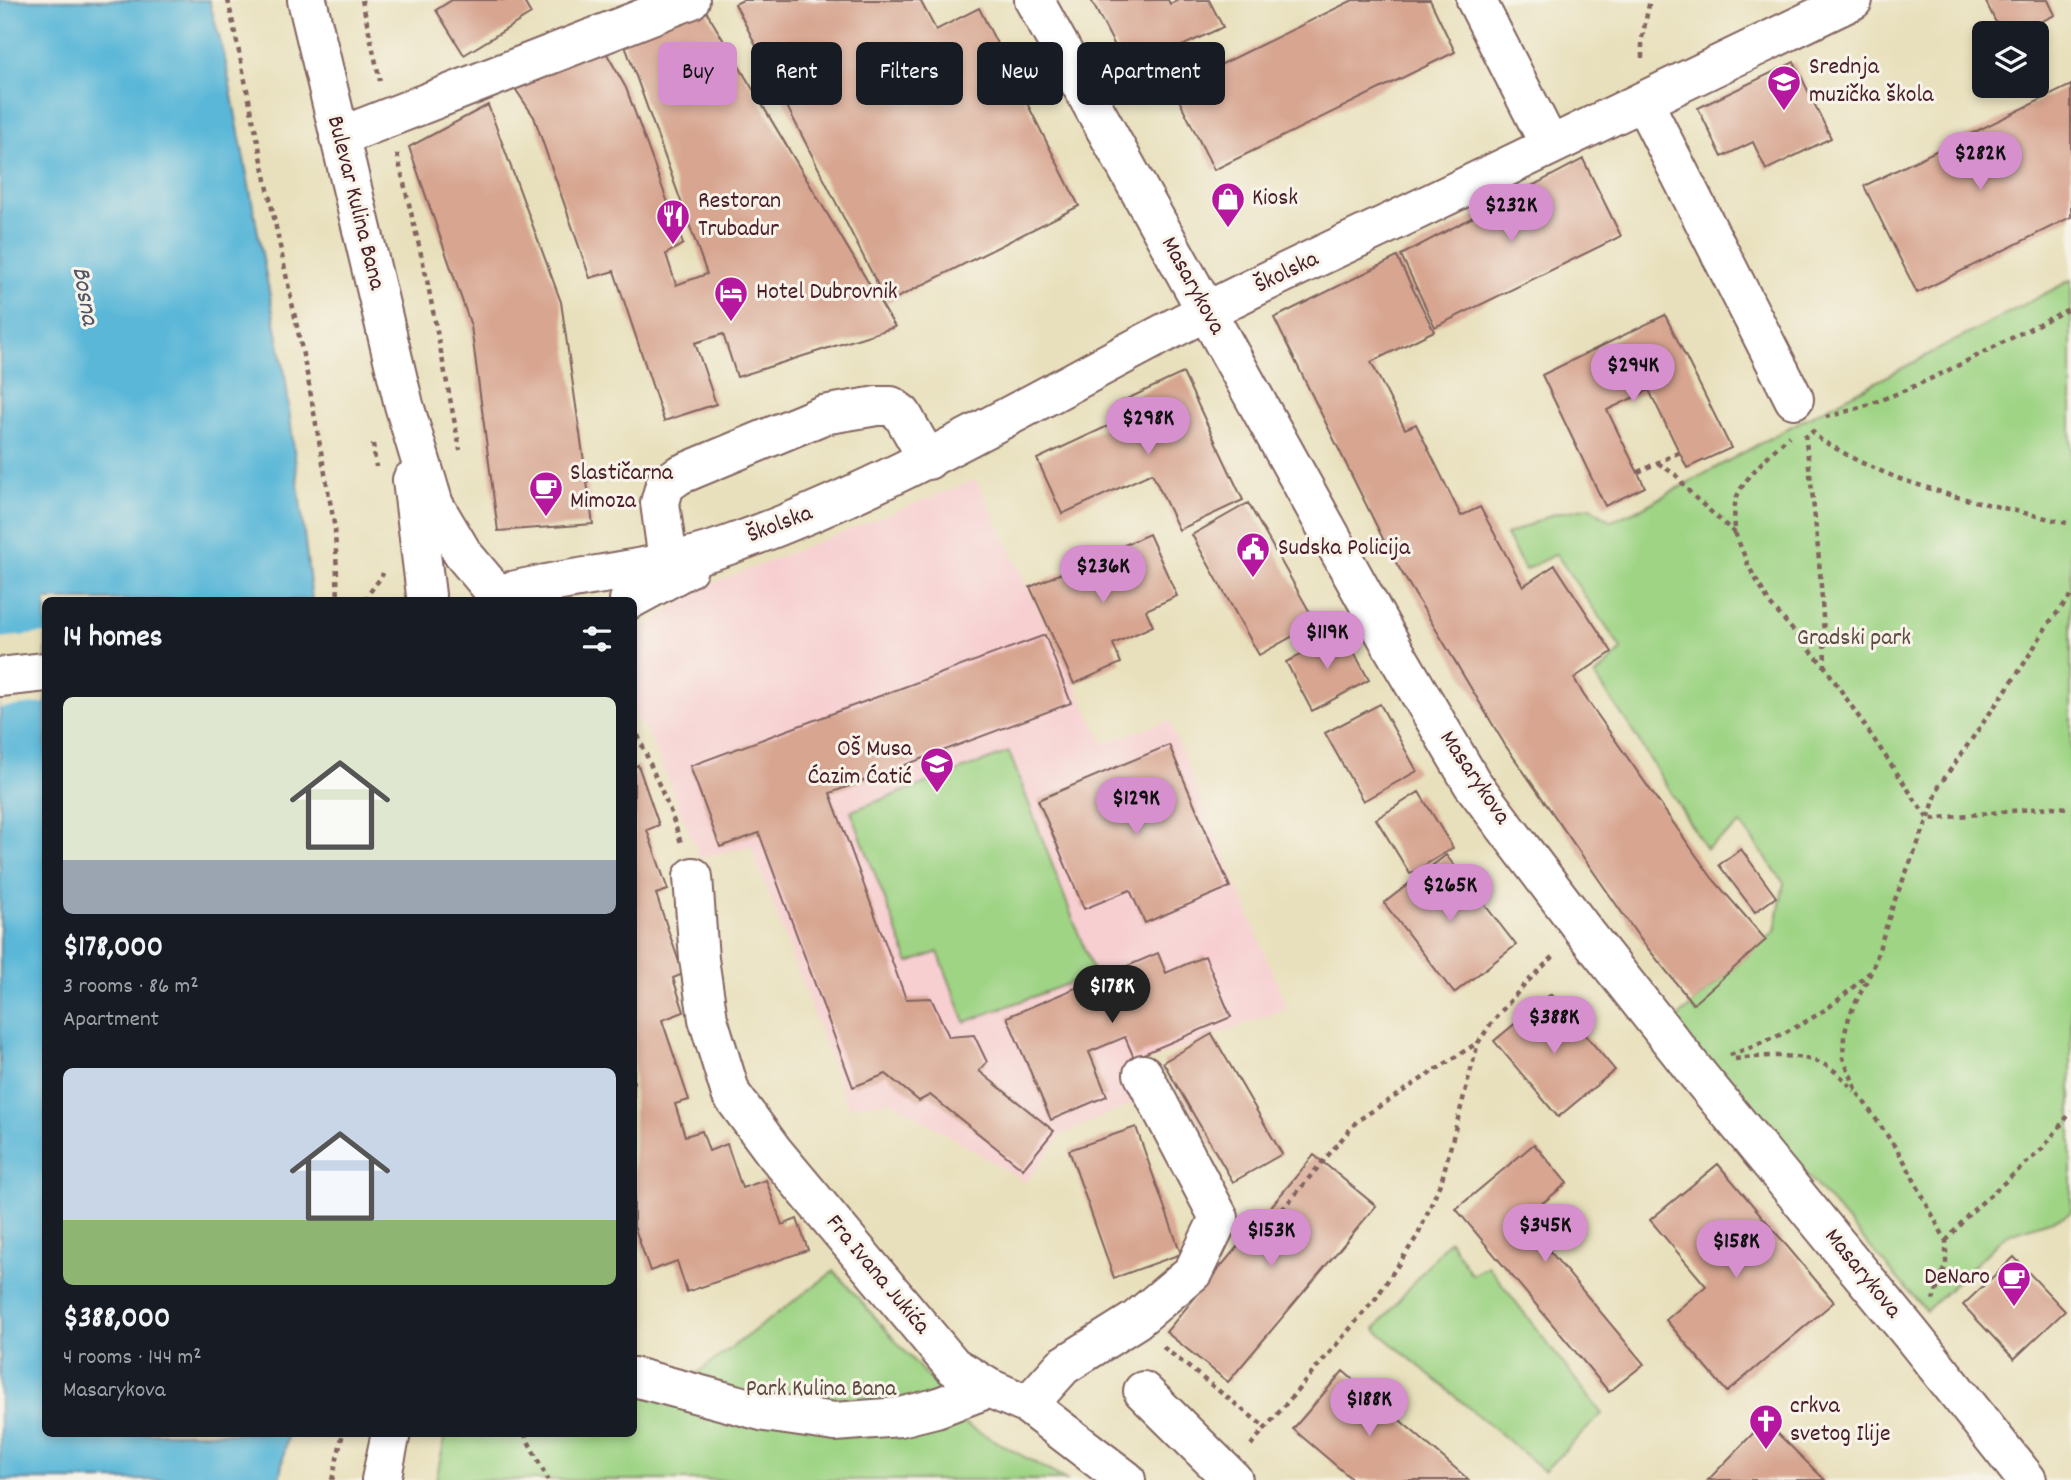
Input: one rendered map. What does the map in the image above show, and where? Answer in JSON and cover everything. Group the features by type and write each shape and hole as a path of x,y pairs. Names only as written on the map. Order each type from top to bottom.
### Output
{"street":[{"name":"Bulevar Kulina Bana","path":"307,0 404,405 433,505 463,554 501,593"},
{"path":"339,137 690,0"},
{"name":"Masarykova","path":"1034,0 1394,650 1472,783 1584,931 1703,1066 1910,1334 2027,1480"},
{"path":"1476,0 1550,146"},
{"name":"Školska","path":"426,597 445,584 456,581 467,580 501,593 668,561 723,547 791,522 928,460 1207,311 1853,0"},
{"path":"1643,101 1799,411"},
{"name":"Bulevar Kulina Bana","path":"404,405 424,597"},
{"path":"668,561 660,502 665,485 678,475 823,415 891,406 902,414 928,460"},
{"name":"Školska","path":"634,597 723,547"},
{"path":"0,677 42,672"},
{"name":"Fra Ivana Jukića","path":"693,877 699,959 708,1019 731,1094 774,1152 953,1366 989,1388 1028,1405 1126,1480"},
{"path":"1028,1405 1063,1366 1136,1320 1193,1272 1219,1218 1143,1074"},
{"path":"637,1378 765,1412 835,1422 900,1418 989,1388"},
{"path":"1143,1391 1230,1477"},
{"path":"381,1480 390,1437"}],"path":[{"path":"229,0 307,374 335,529 338,597"},
{"path":"362,0 426,275 462,459"},
{"path":"1643,101 1642,38 1650,0"},
{"path":"1799,411 1854,411 1907,390 2071,308"},
{"path":"1799,411 1821,440 1858,461 1897,478 1953,496 2071,524"},
{"path":"1799,411 1736,499 1735,533 1749,567 1770,604 1825,667 1928,819"},
{"path":"1799,411 1814,502 1824,617 1825,667"},
{"path":"1638,472 1680,452"},
{"path":"1658,463 1676,475 1692,495 1735,533"},
{"path":"1910,1334 1925,1315 1936,1294 1946,1264 1946,1241 1902,1157 1858,1093 1843,1058 1844,1036 1850,1014 1873,968 1894,902 1940,786 2022,667 2048,624 2071,596"},
{"path":"637,733 671,813 693,877"},
{"path":"1928,819 2052,807 2071,808"},
{"path":"1230,1477 1266,1428 1377,1298 1418,1235 1442,1179 1478,1042 1526,982 1584,931"},
{"path":"1703,1066 1773,1039 1836,1002 1873,968"},
{"path":"1242,1257 1357,1121 1478,1042"},
{"path":"1703,1066 1758,1057 1804,1058 1827,1065 1858,1093"},
{"path":"1946,1241 1969,1214 2042,1149 2071,1112"},
{"path":"1163,1347 1266,1428"},
{"path":"332,1480 342,1437"},
{"path":"526,1437 548,1480"}],"shaded area":[{"name":"OŠ Musa Ćazim Ćatić","path":"976,480 1103,743 1169,721 1287,1008 1130,1068 1146,1098 1062,1134 1026,1182 892,1101 848,1106 751,846 700,858 649,734 637,719 637,632 702,588"}],"green space":[{"name":"Gradski park","path":"2071,280 2071,1212 2006,1235 1926,1311 1673,1022 1775,931 1784,883 1741,824 1706,849 1595,676 1622,650 1556,554 1525,570 1506,535 1554,514 1590,507 1611,521 1640,509"},
{"path":"1009,752 1094,974 965,1022 938,952 909,963 851,811"},
{"path":"1449,1240 1472,1275 1488,1266 1602,1414 1544,1471 1375,1329"},
{"name":"Park Kulina Bana","path":"834,1271 955,1408 963,1423 1066,1480 436,1480 445,1437 637,1437 637,1394 664,1398"}],"water":[{"name":"Bosna","path":"0,0 209,0 225,59 285,375 312,597 42,597 42,1437 287,1437 279,1480 0,1480"}],"pier":[{"path":"42,633 42,703 0,708 0,638"}],"building":[{"path":"452,0 523,0 531,14 464,55 436,10"},
{"path":"743,0 920,0 936,30 979,8 996,42 977,42 977,105 1028,105 1079,206 887,303 786,105 842,105 842,42 754,42 735,4"},
{"path":"1091,0 1168,0 1170,4 1179,0 1209,0 1223,27 1191,42 1113,42"},
{"path":"1353,0 1430,0 1455,52 1214,170 1182,105 1225,105 1225,63"},
{"path":"1985,0 2048,0 2055,15 2042,21 1995,21"},
{"path":"703,6 725,42 658,42 658,105 737,105 737,63 751,86 751,105 762,105 895,327 737,377 723,334 695,343 716,404 664,421 614,271 590,278 534,117 508,78 603,47 626,88 683,244 666,254 676,285 707,274 622,37"},
{"path":"1794,62 1831,138 1766,170 1753,142 1722,157 1698,108"},
{"path":"2071,85 2071,217 1917,293 1864,186"},
{"path":"488,105 561,302 593,524 498,531 471,326 409,147"},
{"path":"1583,159 1621,236 1435,327 1401,255"},
{"path":"1397,257 1434,331 1371,362 1405,429 1416,424 1461,516 1480,507 1523,586 1555,565 1612,652 1574,678 1583,694 1712,878 1766,940 1693,1004 1641,940 1505,745 1389,551 1274,318"},
{"path":"1665,315 1731,448 1687,468 1649,390 1607,410 1645,487 1605,506 1542,375"},
{"path":"1183,373 1243,500 1179,530 1152,473 1062,514 1037,459 1123,419 1116,404"},
{"name":"Sudska Policija","path":"1248,503 1316,623 1259,655 1192,535"},
{"path":"1149,534 1177,596 1146,610 1153,626 1113,644 1121,663 1074,684 1030,587"},
{"path":"1343,632 1369,680 1312,711 1286,662"},
{"path":"1045,635 1071,703 830,793 906,999 931,998 949,1037 974,1035 987,1062 979,1071 1054,1131 1023,1169 930,1095 919,1101 886,1074 853,1087 759,833 720,847 690,766"},
{"path":"1380,704 1417,771 1363,801 1325,733"},
{"path":"1169,745 1230,887 1145,923 1130,890 1084,909 1038,800"},
{"path":"637,766 659,825 647,830 668,890 656,894 683,974 673,978 684,1012 662,1020 689,1100 675,1104 685,1136 702,1131 709,1151 727,1144 742,1188 766,1180 782,1225 797,1219 808,1250 687,1292 677,1261 650,1271 637,1234"},
{"path":"1419,792 1453,848 1410,874 1376,819"},
{"path":"1741,849 1776,897 1755,912 1719,865"},
{"path":"1446,855 1516,945 1454,993 1384,903"},
{"path":"1158,953 1166,973 1205,956 1231,1017 1134,1058 1125,1037 1089,1052 1107,1096 1051,1120 1007,1017"},
{"path":"1551,994 1615,1070 1558,1117 1494,1041"},
{"path":"1212,1034 1282,1154 1233,1182 1163,1062"},
{"path":"1136,1127 1181,1254 1114,1278 1069,1150"},
{"path":"1534,1144 1567,1183 1523,1219 1644,1364 1609,1392 1456,1209"},
{"path":"1314,1155 1376,1206 1228,1382 1166,1332"},
{"path":"1718,1164 1834,1302 1727,1392 1666,1320 1706,1286 1650,1220"},
{"name":"DeNaro","path":"2014,1257 2065,1311 2014,1359 1963,1305"},
{"path":"1343,1371 1469,1480 1353,1480 1293,1429"},
{"name":"crkva svetog Ilije","path":"1765,1421 1825,1480 1708,1480"}],"place":[{"name":"Srednja muzička škola","path":"1784,112"},
{"name":"Kiosk","path":"1228,229"},
{"name":"Restoran Trubadur","path":"673,246"},
{"name":"Hotel Dubrovnik","path":"731,323"},
{"name":"Slastičarna Mimoza","path":"546,518"},
{"name":"Sudska Policija","path":"1253,579"},
{"name":"OŠ Musa Ćazim Ćatić","path":"937,794"},
{"name":"DeNaro","path":"2014,1308"},
{"name":"crkva svetog Ilije","path":"1766,1451"}]}
